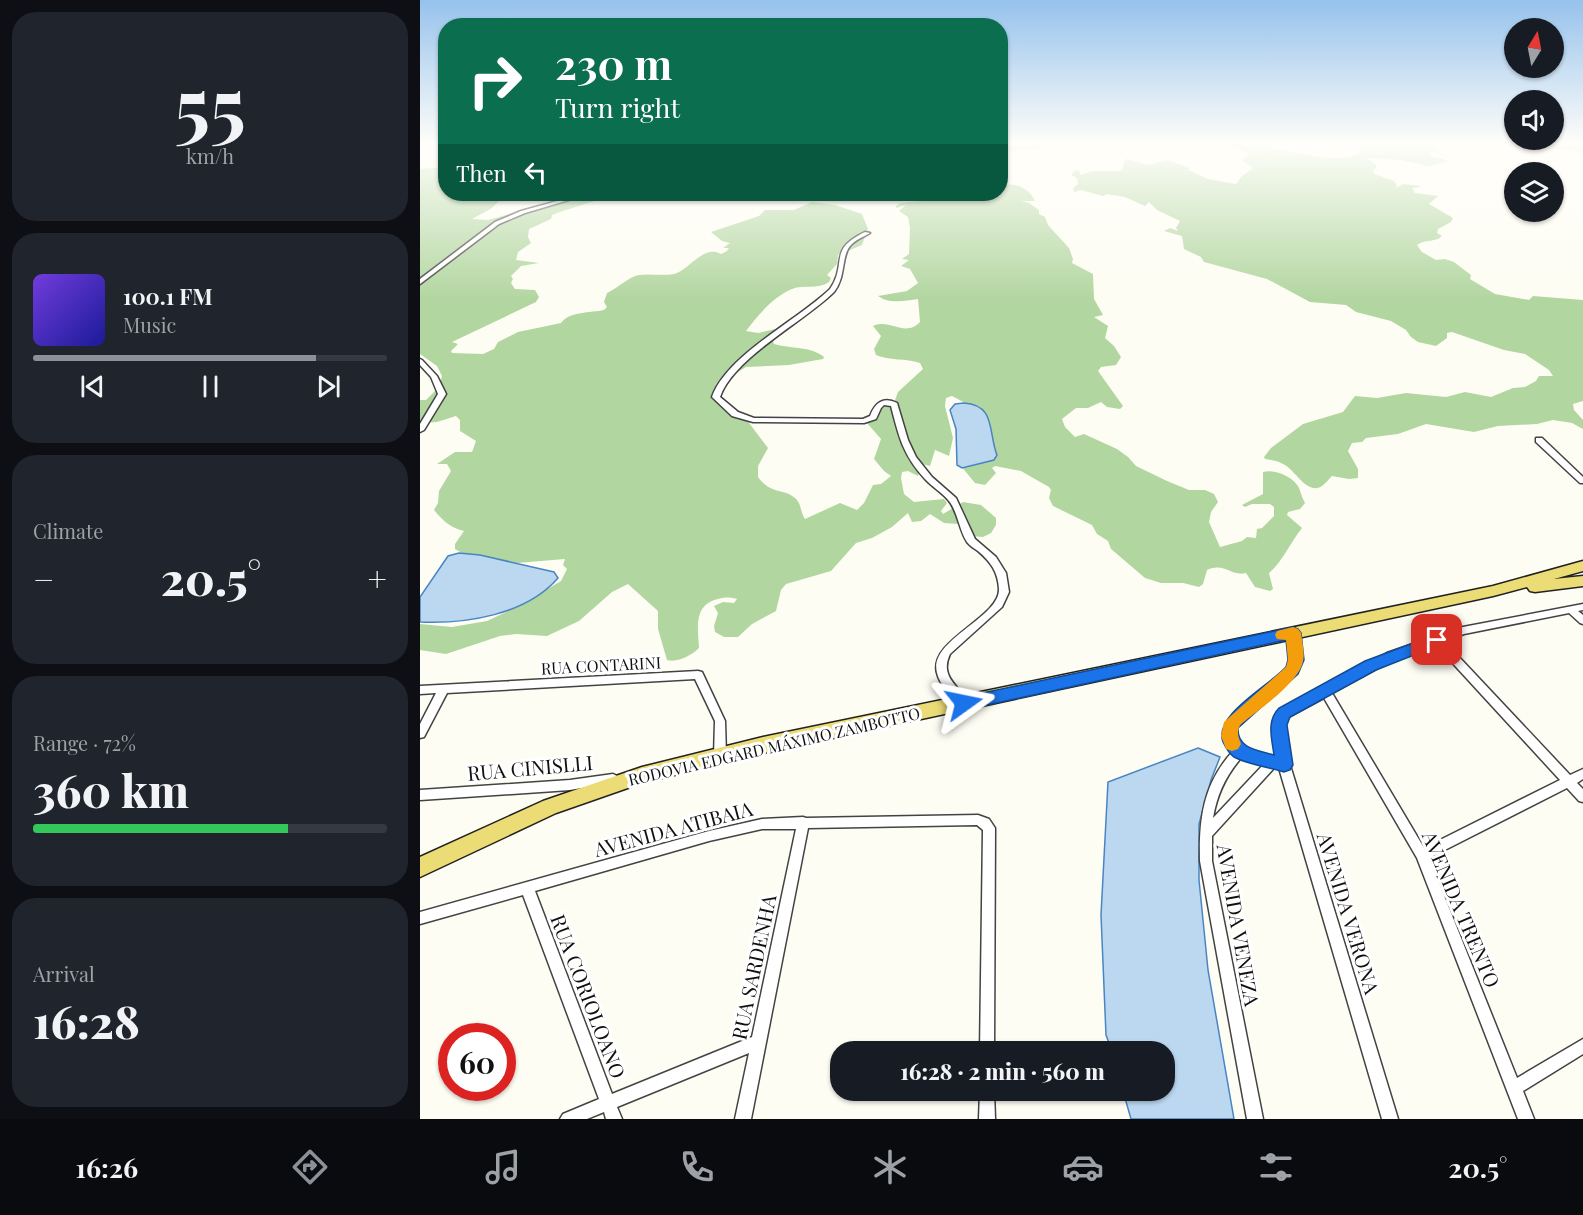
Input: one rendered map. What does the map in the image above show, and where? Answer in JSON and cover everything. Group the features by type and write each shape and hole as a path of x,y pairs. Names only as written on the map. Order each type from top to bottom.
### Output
{"main road":[{"name":"RODOVIA EDGARD MÁXIMO ZAMBOTTO","path":"420,867 550,807 642,775 964,703 1493,591 1583,566"},
{"name":"RODOVIA EDGARD MÁXIMO ZAMBOTTO","path":"1493,591 1583,581"}],"street":[{"path":"420,282 497,223 524,212 562,201"},
{"path":"867,233 855,238 847,246 840,261 837,281 830,292 785,326 739,366 718,388 716,397 735,414 753,420 864,421 873,417 881,403 894,405 912,458 929,479 953,500 971,541 993,559 1000,573 1004,592 999,605 946,652 940,662 939,668 944,678 964,703"},
{"path":"420,361 434,376 442,394 420,430"},
{"path":"1539,440 1583,481"},
{"path":"1325,691 1371,665 1437,640 1463,632 1583,607"},
{"path":"1570,609 1583,621"},
{"path":"1278,763 1239,752 1229,736 1230,726 1292,670 1296,660 1293,633"},
{"path":"1437,640 1583,797"},
{"name":"RUA CONTARINI","path":"420,690 698,675 720,721 720,756"},
{"path":"420,734 444,688"},
{"name":"AVENIDA VERONA","path":"1325,691 1280,717 1278,763 1390,1119"},
{"name":"AVENIDA TRENTO","path":"1325,691 1422,855 1526,1119"},
{"path":"1204,835 1212,794 1220,775 1239,752"},
{"name":"AVENIDA VENEZA","path":"1255,1119 1206,861 1204,835 1278,763"},
{"path":"1422,855 1583,774"},
{"name":"RUA CINISLLI","path":"420,795 570,785 642,775"},
{"name":"AVENIDA ATIBAIA","path":"420,918 709,836 762,824 978,820 989,828 987,1041"},
{"name":"RUA SARDENHA","path":"743,1119 803,822"},
{"name":"RUA CORIOLOANO","path":"527,888 614,1119"},
{"path":"568,1119 758,1042"},
{"path":"1514,1088 1583,1046"},
{"path":"987,1101 987,1119"}],"green space":[{"path":"420,195 438,195 438,201 499,201 492,208 472,219 488,220 556,201 595,201 552,215 551,219 529,229 528,237 531,243 518,252 516,260 539,263 521,266 511,276 513,279 511,283 515,289 535,290 539,297 536,302 452,342 458,344 451,351 452,353 483,354 494,349 498,342 518,332 561,323 575,314 604,310 607,307 604,302 607,293 635,276 677,273 703,254 715,252 721,254 727,251 729,248 723,248 730,243 722,241 711,232 759,216 765,210 794,210 812,202 835,205 862,214 868,229 862,245 838,255 837,264 827,275 831,278 829,282 820,286 797,288 785,292 766,307 746,331 758,333 780,328 781,331 773,341 774,344 807,349 819,353 824,357 823,359 789,365 746,367 730,377 714,395 746,419 768,448 758,466 758,477 772,489 795,498 805,519 840,503 857,510 864,503 873,485 881,484 891,476 874,459 881,439 867,423 882,408 894,403 898,392 923,369 920,363 876,355 874,349 881,336 873,326 885,324 909,328 920,322 918,299 892,301 878,296 907,291 918,283 910,269 901,266 909,260 902,259 909,254 910,228 908,217 899,211 906,205 896,208 896,206 900,203 923,201 1008,201 1008,195 1031,195 1035,201 1021,201 1029,203 1045,217 1048,225 1069,248 1072,263 1093,274 1094,299 1103,315 1094,317 1108,326 1105,338 1121,357 1116,365 1101,367 1098,371 1123,406 1120,409 1107,407 1101,402 1088,408 1076,408 1062,419 1065,427 1075,437 1084,434 1117,449 1136,466 1167,481 1189,490 1205,490 1214,494 1218,502 1211,512 1209,522 1220,547 1242,541 1247,537 1256,538 1257,529 1262,528 1274,516 1274,507 1270,504 1252,504 1245,507 1242,505 1263,494 1263,472 1267,471 1283,474 1299,488 1305,503 1300,509 1288,512 1287,515 1302,528 1269,573 1273,589 1270,591 1255,587 1246,573 1236,573 1223,568 1207,570 1203,584 1199,587 1183,583 1161,583 1145,578 1111,549 1108,541 1097,534 1092,525 1053,506 1049,498 1051,490 1049,487 1021,471 995,466 992,468 996,473 985,485 975,483 961,466 969,405 952,396 946,398 945,406 953,438 949,456 935,450 930,466 922,464 918,476 908,471 902,472 904,494 914,502 944,499 947,503 941,511 943,514 963,502 981,505 996,518 996,525 991,533 983,537 971,536 958,524 944,523 930,514 921,521 912,522 908,513 892,527 872,538 856,543 831,571 786,584 781,590 776,611 752,624 738,637 724,637 715,632 714,626 718,613 714,606 723,602 734,603 737,599 725,598 710,602 704,606 699,618 699,648 689,656 676,660 667,660 658,629 658,611 628,584 612,592 579,621 547,636 516,634 500,636 446,654 420,650 420,624 452,627 487,621 519,606 561,581 567,569 563,565 565,559 493,565 477,556 455,549 455,544 464,531 448,524 434,510 438,503 439,491 451,471 447,464 437,464 455,452 472,452 476,441 460,431 460,420 456,416 437,422 420,423 420,400 426,400 439,387 442,376 437,366 420,354"},
{"path":"1114,195 1438,196 1429,204 1453,218 1451,222 1438,229 1437,233 1442,236 1417,245 1422,252 1436,260 1445,259 1454,262 1471,275 1470,279 1495,294 1529,300 1533,296 1583,300 1583,401 1573,404 1574,410 1583,420 1583,429 1572,423 1553,420 1537,424 1498,426 1474,432 1426,424 1398,434 1366,438 1362,442 1352,443 1348,451 1358,469 1358,478 1332,476 1317,488 1306,485 1288,467 1264,457 1271,448 1303,424 1343,412 1355,396 1377,398 1406,393 1446,397 1465,392 1491,397 1513,388 1525,387 1536,381 1539,376 1553,376 1549,370 1525,354 1504,350 1452,332 1447,333 1447,338 1436,346 1418,342 1406,330 1391,321 1356,312 1346,305 1310,302 1267,279 1204,262 1201,257 1184,249 1182,236 1164,231 1170,228 1178,231 1176,228 1180,221 1157,210 1149,202 1145,206 1125,197"}],"water":[{"path":"955,404 974,405 986,414 997,455 994,460 962,468 957,465 956,429 950,410"},
{"path":"459,553 480,555 554,572 558,578 545,591 529,601 494,615 456,621 420,622 420,597 448,556"},
{"path":"1198,748 1220,757 1199,824 1199,880 1208,970 1234,1119 1131,1119 1126,1101 1175,1101 1175,1041 1108,1041 1106,1035 1101,915 1108,782"}],"slow traffic":[{"path":"1232,744 1229,736 1230,726 1284,680 1292,670 1296,660 1293,633 1282,635"}],"route":[{"path":"964,703 1293,633 1296,660 1292,670 1284,680 1235,720 1230,726 1229,736 1239,752 1284,765 1280,717 1371,665 1437,640"}]}
